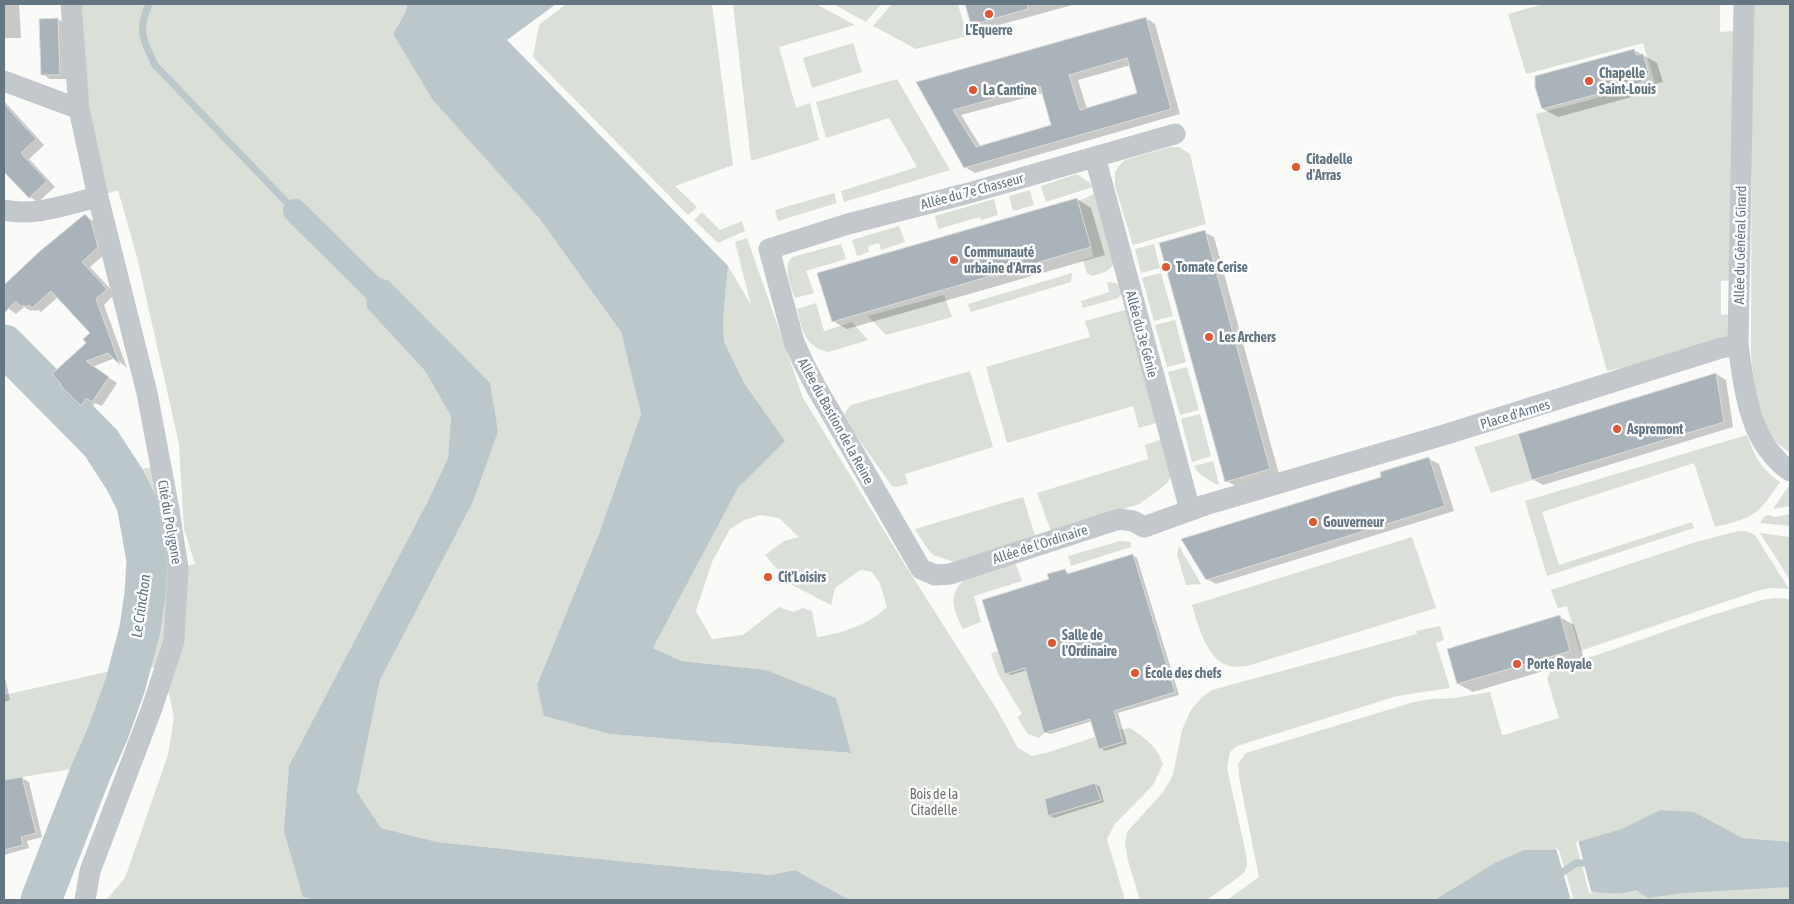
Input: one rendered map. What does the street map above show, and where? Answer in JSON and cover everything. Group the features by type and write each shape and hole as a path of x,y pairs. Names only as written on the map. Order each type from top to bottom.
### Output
{"street":[{"name":"Cité du Polygone","path":"71,4 79,109 98,197 147,393 178,568 174,641 152,708 90,871 85,900"},
{"name":"Allée du Général Girard","path":"1744,4 1738,345 1754,426 1770,454 1790,472"},
{"path":"4,81 79,109"},
{"name":"Allée du 7e Chasseur","path":"769,250 848,224 968,193 1176,134"},
{"name":"Allée du 3e Génie","path":"1095,157 1190,510"},
{"path":"4,210 15,213 43,210 98,197"},
{"name":"Allée du Bastion de la Reine","path":"769,250 790,327 804,364 887,513 921,569 935,575"},
{"name":"Place d'Armes","path":"1144,527 1190,510 1607,386 1722,348 1738,345"},
{"name":"Allée de l'Ordinaire","path":"935,575 950,574 1119,519 1134,521 1144,527"}],"green space":[{"name":"Bois de la Citadelle","path":"71,4 407,4 406,12 539,218 621,332 641,414 599,534 544,716 609,734 850,753 766,670 680,661 653,648 738,488 784,441 744,383 724,340 723,320 728,266 751,305 735,242 747,238 803,398 902,560 996,708 1018,748 1032,756 1095,737 1100,749 1123,742 1119,730 1130,728 1146,739 1157,752 1163,764 1153,785 1115,824 1107,839 1125,900 850,900 795,870 771,875 639,863 437,842 381,828 357,792 380,680 473,502 498,432 365,272 367,308 425,371 451,416 448,458 426,505 303,897 316,900 106,900 125,878 168,755 174,717 164,671 143,664 130,708 79,832 54,900 30,900 84,767 4,780 4,695 120,669 140,575 141,559 134,509 124,486 99,449 4,351 4,331 112,449 128,472 160,465 179,568 195,564 184,529 179,444 137,257 118,190 98,197","holes":["761,515 779,518 799,537 784,541 765,555 790,584 831,605 835,588 860,570 872,572 880,583 887,607 872,619 855,627 817,637 812,611 803,608 793,612 779,607 743,635 712,639 696,611 712,562 730,529 744,520"]},
{"path":"566,4 712,4 733,165 675,186 697,207 688,215 533,57 539,25"},
{"path":"733,4 816,4 855,25 779,47 796,108 810,103 819,140 751,161"},
{"path":"833,4 881,4 866,22"},
{"path":"892,4 958,4 967,36 916,49 873,26"},
{"path":"1544,4 1720,4 1720,32 1733,31 1732,280 1721,281 1721,315 1730,314 1729,340 1607,371 1536,114 1655,83 1643,43 1526,74 1508,14"},
{"path":"1752,4 1790,4 1790,453 1775,440 1763,419 1757,398 1751,354"},
{"path":"853,43 862,72 812,88 803,58"},
{"path":"897,79 950,170 844,202 841,191 917,167 889,118 826,138 816,102"},
{"path":"1170,147 1179,147 1190,154 1206,224 1133,245 1115,186 1115,173 1125,160"},
{"path":"1077,174 1093,187 1046,202 1041,186"},
{"path":"1030,190 1034,205 1013,211 1009,196"},
{"path":"834,193 837,203 778,221 775,210"},
{"path":"1094,194 1114,262 1108,270 1092,276 1087,273 1083,260 1094,257 1078,201"},
{"path":"994,199 998,215 981,220 980,217 938,229 935,216"},
{"path":"702,212 720,230 742,221 745,231 718,243 694,220"},
{"path":"899,226 905,242 881,250 879,243 868,246 869,252 857,256 852,240"},
{"path":"841,244 846,259 806,271 814,293 795,298 788,271 789,261 792,257"},
{"path":"1154,244 1160,268 1141,273 1135,249"},
{"path":"1072,273 1071,282 971,312 968,304"},
{"path":"1161,273 1173,316 1154,321 1142,278"},
{"path":"1107,282 1116,283 1120,286 1122,293 1118,298 1083,308 1081,301 1109,292"},
{"path":"944,295 952,317 886,335 868,316"},
{"path":"816,303 824,331 852,322 868,340 829,352 815,346 810,342 803,330 797,309"},
{"path":"1128,309 1159,422 1139,428 1133,406 1007,443 986,367 1090,337 1085,321"},
{"path":"1175,320 1186,362 1167,367 1155,325"},
{"path":"1187,367 1199,410 1180,415 1168,372"},
{"path":"970,371 993,447 905,474 908,484 897,487 892,486 857,437 844,414 851,405"},
{"path":"1200,414 1211,456 1192,462 1181,419"},
{"path":"1518,434 1532,480 1491,493 1474,447"},
{"path":"1747,435 1759,462 1780,482 1766,502 1754,514 1739,521 1715,527 1694,463 1542,512 1559,565 1692,522 1694,528 1547,576 1525,501"},
{"path":"1163,439 1172,472 1168,482 1160,489 1139,504 1051,531 1037,493 1148,459 1145,445"},
{"path":"1213,461 1219,485 1205,477 1194,466"},
{"path":"1788,487 1790,488 1790,506 1773,509"},
{"path":"1023,497 1035,536 954,562 933,555 915,529"},
{"path":"1790,514 1790,526 1760,523 1765,516 1775,517"},
{"path":"1738,531 1746,531 1755,535 1789,589 1770,588 1757,591 1580,651 1567,606 1558,608 1551,590 1696,542"},
{"path":"1760,533 1790,537 1790,580"},
{"path":"1412,537 1436,608 1247,666 1235,667 1226,665 1218,660 1211,652 1201,633 1192,605"},
{"path":"1120,541 1131,542 1131,547 1071,566 1068,556"},
{"path":"1179,546 1201,584 1186,585 1177,554"},
{"path":"1015,562 1022,581 974,596 981,622 963,629 955,612 954,599 957,588 964,580 975,575"},
{"path":"1775,598 1790,599 1790,900 1227,900 1259,877 1239,777 1238,764 1246,753 1414,702 1490,692 1502,735 1504,735 1559,718 1547,678 1551,671 1706,617 1762,600"},
{"path":"1440,626 1444,640 1436,643 1450,688 1397,696 1237,746 1230,752 1227,768 1246,854 1247,866 1244,873 1207,900 1140,900 1128,861 1125,843 1127,832 1164,791 1173,775 1182,730 1191,710 1202,697 1212,690 1417,634 1416,631"},
{"path":"999,651 1025,668 1044,733 1039,738 1028,734 1017,717 1022,714 998,674 991,653"}],"shaded area":[{"path":"407,4 556,4 507,40 728,266 723,320 724,341 744,383 785,441 738,488 653,648 681,661 766,670 836,698 851,753 609,734 544,716 537,685 599,534 641,414 621,332 539,218 433,100 393,34 406,12"},
{"path":"364,272 389,281 490,383 498,432 473,502 380,680 357,792 381,828 437,842 639,863 771,875 795,870 850,900 316,900 303,897 284,831 289,766 426,505 448,458 451,416 425,371 367,308"},
{"path":"1660,810 1694,812 1742,838 1790,842 1790,887 1684,893 1648,898 1636,890 1614,894 1591,891 1578,842 1622,829"},
{"path":"1524,850 1557,850 1570,897 1566,900 1438,900 1438,898 1495,863"}],"pier":[{"path":"1578,840 1592,894 1589,892 1576,843"},
{"path":"1556,848 1559,850 1573,897 1571,900"}],"building":[{"name":"L'Equerre","path":"965,4 1027,4 1028,9 971,25"},
{"name":"La Cantine","path":"1146,17 1171,109 964,168 916,82","holes":["1127,58 1137,93 1080,110 1069,75","1040,86 1051,125 976,147 953,110"]},
{"path":"58,18 60,75 41,75 39,19"},
{"name":"Chapelle Saint-Louis","path":"1634,49 1636,55 1643,54 1649,74 1641,76 1643,82 1542,109 1535,87 1535,76"},
{"path":"4,104 36,139 21,153 47,181 29,198 4,172"},
{"name":"Communauté urbaine d'Arras","path":"1077,198 1091,247 832,322 817,273"},
{"path":"85,214 91,221 98,247 82,262 107,289 96,299 120,365 108,353 86,361 109,377 92,402 86,398 81,406 52,374 86,343 83,339 90,333 51,291 32,308 29,305 21,307 16,301 4,313 4,285 39,252"},
{"name":"Les Archers","path":"1205,230 1270,469 1225,482 1159,243"},
{"name":"Aspremont","path":"1716,373 1724,422 1532,480 1518,434"},
{"name":"Gouverneur","path":"1429,457 1445,506 1206,580 1181,539 1381,477 1380,472"},
{"name":"Salle de l'Ordinaire","path":"1133,554 1175,692 1114,711 1123,742 1099,749 1090,719 1044,733 1025,668 1005,674 982,600 1049,579 1047,574 1065,569 1067,574"},
{"path":"1560,615 1570,651 1457,684 1447,649"},
{"path":"22,777 36,833 21,837 23,845 4,850 4,780"},
{"path":"1095,783 1101,800 1048,816 1045,799"}],"waterway":[{"path":"149,4 142,29 147,48 155,65 295,211"},
{"path":"295,211 388,303"},
{"name":"Le Crinchon","path":"4,345 101,443 125,480 137,504 147,560 140,629 125,686 41,900"},
{"path":"1557,876 1576,863 1592,863"}],"place":[{"name":"L'Equerre","path":"989,14"},
{"name":"Chapelle Saint-Louis","path":"1589,81"},
{"name":"La Cantine","path":"973,90"},
{"name":"Citadelle d'Arras","path":"1296,167"},
{"name":"Communauté urbaine d'Arras","path":"954,260"},
{"name":"Tomate Cerise","path":"1166,267"},
{"name":"Les Archers","path":"1209,337"},
{"name":"Aspremont","path":"1617,429"},
{"name":"Gouverneur","path":"1313,522"},
{"name":"Cit'Loisirs","path":"768,577"},
{"name":"Salle de l'Ordinaire","path":"1052,643"},
{"name":"Porte Royale","path":"1517,664"},
{"name":"École des chefs","path":"1135,673"}]}
